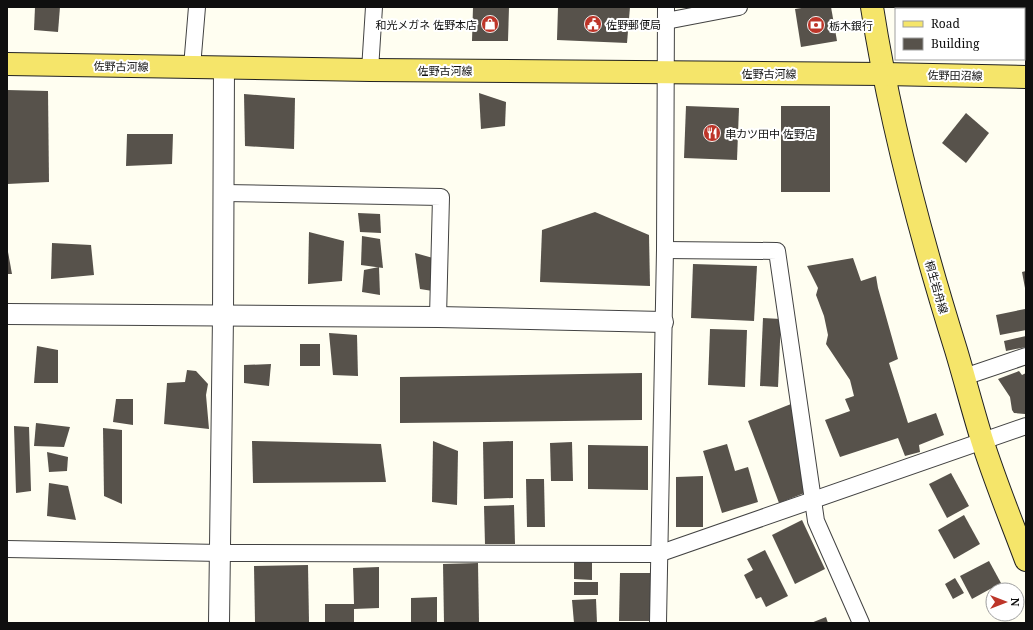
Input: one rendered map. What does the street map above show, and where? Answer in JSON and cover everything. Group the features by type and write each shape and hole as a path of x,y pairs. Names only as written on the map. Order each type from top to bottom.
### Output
{"main road":[{"name":"桐生岩舟線","path":"872,7 884,74 918,220 937,289 982,440 1026,560"},
{"name":"佐野古河線","path":"7,64 370,70 884,74"},
{"name":"佐野田沼線","path":"884,74 1026,77"}],"street":[{"path":"192,67 197,7"},
{"path":"370,70 374,7"},
{"path":"658,623 666,14 739,7"},
{"path":"219,623 221,553 224,67"},
{"path":"224,193 441,197 438,317"},
{"path":"664,250 777,251 816,521 861,623"},
{"path":"7,314 438,317 663,322"},
{"path":"964,377 1026,356"},
{"path":"7,549 221,553 658,554 812,499 1026,426"}],"building":[{"path":"35,7 60,7 58,32 34,30"},
{"name":"和光メガネ 佐野本店","path":"473,7 509,7 508,41 472,41"},
{"name":"佐野郵便局","path":"558,7 630,7 627,43 557,40"},
{"name":"栃木銀行","path":"808,7 831,7 837,41 801,47 795,9"},
{"path":"7,90 48,91 49,182 7,184"},
{"path":"479,93 506,102 505,126 481,129"},
{"path":"244,94 295,98 294,149 245,146"},
{"name":"串カツ田中 佐野店","path":"686,106 739,108 737,160 684,158"},
{"path":"781,106 830,106 830,192 781,192"},
{"path":"966,113 989,133 966,163 942,143"},
{"path":"127,134 173,134 172,164 126,166"},
{"path":"595,212 649,235 650,286 540,282 542,230"},
{"path":"358,213 380,214 381,233 360,232"},
{"path":"309,232 344,241 342,281 308,284"},
{"path":"362,236 380,239 383,268 361,265"},
{"path":"52,243 91,245 94,275 51,279"},
{"path":"8,252 12,274 7,274"},
{"path":"415,253 433,258 439,292 420,289"},
{"path":"853,258 861,281 876,276 898,359 889,363 908,423 936,413 944,435 919,445 920,452 905,456 898,438 840,457 825,420 850,411 845,399 854,396 850,380 826,344 828,335 824,316 816,295 818,288 807,266"},
{"path":"693,264 757,266 754,321 691,318"},
{"path":"379,267 380,295 362,292 364,270"},
{"path":"1026,271 1026,288 1025,288 1022,272"},
{"path":"1025,309 1026,330 1000,335 996,315"},
{"path":"763,318 781,319 778,387 760,386"},
{"path":"710,329 747,330 745,387 708,385"},
{"path":"329,333 357,335 358,376 333,375"},
{"path":"1026,336 1026,347 1006,351 1004,341"},
{"path":"300,344 320,344 320,366 300,366"},
{"path":"37,346 58,350 58,383 34,383"},
{"path":"271,364 269,386 244,383 244,365"},
{"path":"187,370 196,371 208,384 206,395 209,429 164,424 167,383 185,382"},
{"path":"1019,371 1022,375 1026,373 1025,414 1014,413 1012,410 1010,397 998,379"},
{"path":"642,373 642,420 400,423 400,377"},
{"path":"116,399 133,399 133,425 113,422"},
{"path":"791,404 807,492 779,503 748,421"},
{"path":"36,423 70,427 64,447 34,446"},
{"path":"14,426 29,427 31,491 16,493"},
{"path":"103,428 122,430 122,504 104,496"},
{"path":"252,441 381,444 386,482 253,483"},
{"path":"433,441 458,451 457,505 432,502"},
{"path":"513,441 513,498 484,499 483,442"},
{"path":"572,442 573,481 551,481 550,443"},
{"path":"727,444 735,471 748,467 758,502 722,513 703,451"},
{"path":"588,445 648,446 648,490 588,489"},
{"path":"47,452 68,457 67,471 49,472"},
{"path":"951,473 969,506 947,518 929,484"},
{"path":"703,476 703,527 676,527 676,477"},
{"path":"526,479 544,479 545,527 527,527"},
{"path":"49,483 68,486 76,520 47,516"},
{"path":"514,505 515,544 485,544 484,506"},
{"path":"964,515 980,544 954,559 938,530"},
{"path":"802,520 825,569 795,584 772,535"},
{"path":"765,550 788,596 766,607 761,597 756,599 744,575 753,570 747,559"},
{"path":"574,560 592,560 592,580 574,579"},
{"path":"989,561 1000,582 985,582 985,592 972,599 960,576"},
{"path":"478,563 479,623 444,623 443,564"},
{"path":"308,565 309,622 255,622 254,566"},
{"path":"379,567 379,608 354,609 354,623 325,623 325,604 354,604 353,568"},
{"path":"620,573 652,573 651,621 619,621"},
{"path":"955,578 964,593 953,599 945,584"},
{"path":"574,582 598,582 598,595 574,595"},
{"path":"437,597 437,623 411,623 411,598"},
{"path":"596,599 597,623 574,623 572,600"},
{"path":"826,617 828,623 811,623"}],"place":[{"name":"和光メガネ 佐野本店","path":"490,24"},
{"name":"佐野郵便局","path":"593,24"},
{"name":"栃木銀行","path":"816,25"},
{"name":"串カツ田中 佐野店","path":"712,133"}]}
